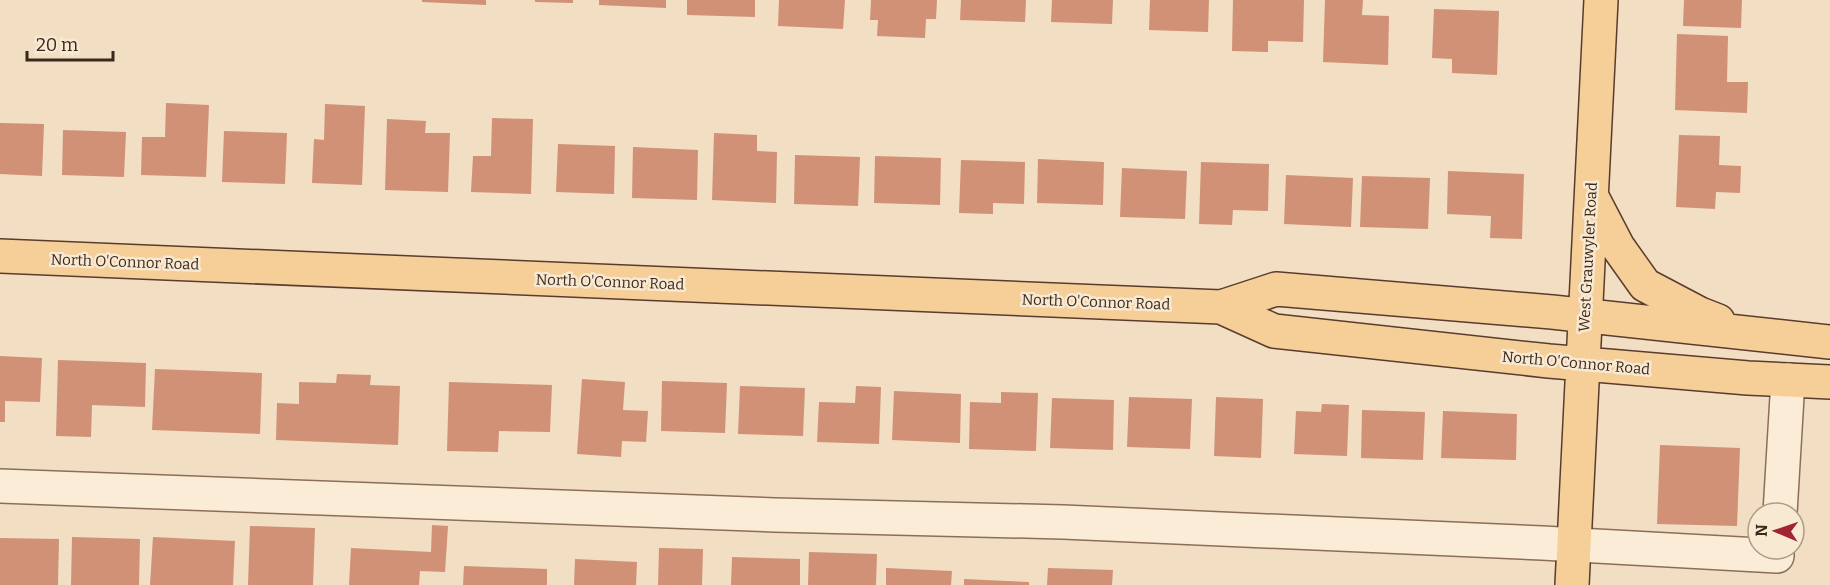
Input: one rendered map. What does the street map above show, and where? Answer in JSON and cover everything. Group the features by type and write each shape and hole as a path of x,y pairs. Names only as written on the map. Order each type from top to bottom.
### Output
{"main road":[{"name":"West Grauwyler Road","path":"1572,585 1601,0"},
{"path":"1591,195 1618,247 1646,285 1700,314 1751,334"},
{"name":"North O'Connor Road","path":"0,256 1221,307 1276,289 1585,316 1830,342"},
{"name":"North O'Connor Road","path":"1221,307 1274,331 1582,364 1830,382"}],"lane":[{"path":"1781,501 1788,380"},
{"path":"0,486 775,515 1063,522 1574,544 1746,554"}],"building":[{"path":"422,0 486,0 486,5 422,2"},
{"path":"535,0 573,0 573,3 535,2"},
{"path":"599,0 666,0 666,8 599,5"},
{"path":"687,0 755,0 755,17 687,15"},
{"path":"779,0 845,0 843,29 778,26"},
{"path":"871,0 937,0 936,19 926,19 925,38 877,36 878,20 870,20"},
{"path":"961,0 1026,0 1025,22 960,20"},
{"path":"1052,0 1113,0 1112,24 1051,22"},
{"path":"1150,0 1209,0 1208,32 1149,30"},
{"path":"1233,0 1304,0 1303,42 1268,41 1268,52 1232,51"},
{"path":"1325,0 1363,0 1362,15 1389,16 1388,65 1323,62"},
{"path":"1684,0 1742,0 1741,28 1683,26"},
{"path":"1434,9 1499,11 1497,75 1452,73 1452,59 1432,58"},
{"path":"1677,34 1728,36 1727,82 1748,82 1747,113 1675,110"},
{"path":"166,103 209,105 206,177 141,175 142,137 165,137"},
{"path":"325,104 365,106 362,185 312,183 314,139 324,140"},
{"path":"492,118 533,119 531,194 471,192 473,156 491,156"},
{"path":"387,119 426,121 425,133 450,133 448,192 385,190"},
{"path":"0,123 44,124 42,176 0,174"},
{"path":"63,130 126,132 124,177 62,175"},
{"path":"224,131 287,133 285,184 222,182"},
{"path":"714,133 757,135 757,151 777,152 776,203 712,200"},
{"path":"1679,135 1720,136 1719,165 1741,166 1740,193 1716,192 1715,209 1676,207"},
{"path":"558,144 615,146 614,194 556,192"},
{"path":"633,147 698,150 697,200 632,198"},
{"path":"795,155 860,157 858,206 794,204"},
{"path":"875,156 941,158 940,205 874,203"},
{"path":"1038,159 1104,162 1103,205 1037,203"},
{"path":"961,160 1025,162 1024,204 993,203 993,214 959,213"},
{"path":"1201,162 1269,164 1268,211 1233,210 1232,225 1199,224"},
{"path":"1122,168 1187,171 1185,219 1120,217"},
{"path":"1448,171 1524,174 1522,239 1490,238 1491,216 1447,214"},
{"path":"1286,175 1353,178 1351,227 1284,224"},
{"path":"1362,176 1430,178 1428,229 1360,227"},
{"path":"0,356 42,358 40,402 5,401 5,422 0,422"},
{"path":"58,360 146,363 145,407 92,405 91,437 56,436"},
{"path":"155,369 262,373 260,434 152,430"},
{"path":"337,374 371,375 370,385 400,386 398,445 276,440 277,403 299,404 299,382 336,383"},
{"path":"582,379 625,382 623,410 648,411 646,442 622,441 621,457 577,454"},
{"path":"662,381 727,383 725,433 661,431"},
{"path":"449,382 552,385 550,432 499,431 498,452 447,451"},
{"path":"740,386 805,388 803,436 738,434"},
{"path":"856,386 881,387 879,444 817,442 819,402 855,403"},
{"path":"894,391 961,394 960,443 892,440"},
{"path":"1001,392 1038,393 1036,451 969,449 970,402 1001,403"},
{"path":"1129,397 1192,399 1190,449 1127,447"},
{"path":"1216,397 1263,399 1261,458 1214,456"},
{"path":"1052,398 1114,400 1113,450 1050,448"},
{"path":"1322,404 1349,405 1347,456 1294,454 1296,411 1321,412"},
{"path":"1362,410 1425,412 1423,460 1361,458"},
{"path":"1443,411 1517,414 1516,460 1441,458"},
{"path":"1660,445 1740,448 1737,526 1657,524"},
{"path":"432,525 448,526 445,572 420,571 419,585 349,585 351,548 431,552"},
{"path":"250,526 315,528 313,585 248,585"},
{"path":"72,537 140,539 139,585 71,585"},
{"path":"153,537 235,541 233,585 150,585"},
{"path":"0,538 59,539 58,585 0,585"},
{"path":"659,548 703,549 702,585 658,585"},
{"path":"809,552 877,554 876,585 808,585"},
{"path":"732,557 800,559 800,585 731,585"},
{"path":"575,559 637,562 636,585 574,585"},
{"path":"464,566 547,569 547,585 463,585"},
{"path":"886,568 952,571 951,585 886,585"},
{"path":"1048,568 1113,570 1112,585 1047,585"},
{"path":"964,579 1029,582 1029,585 964,585"}]}
